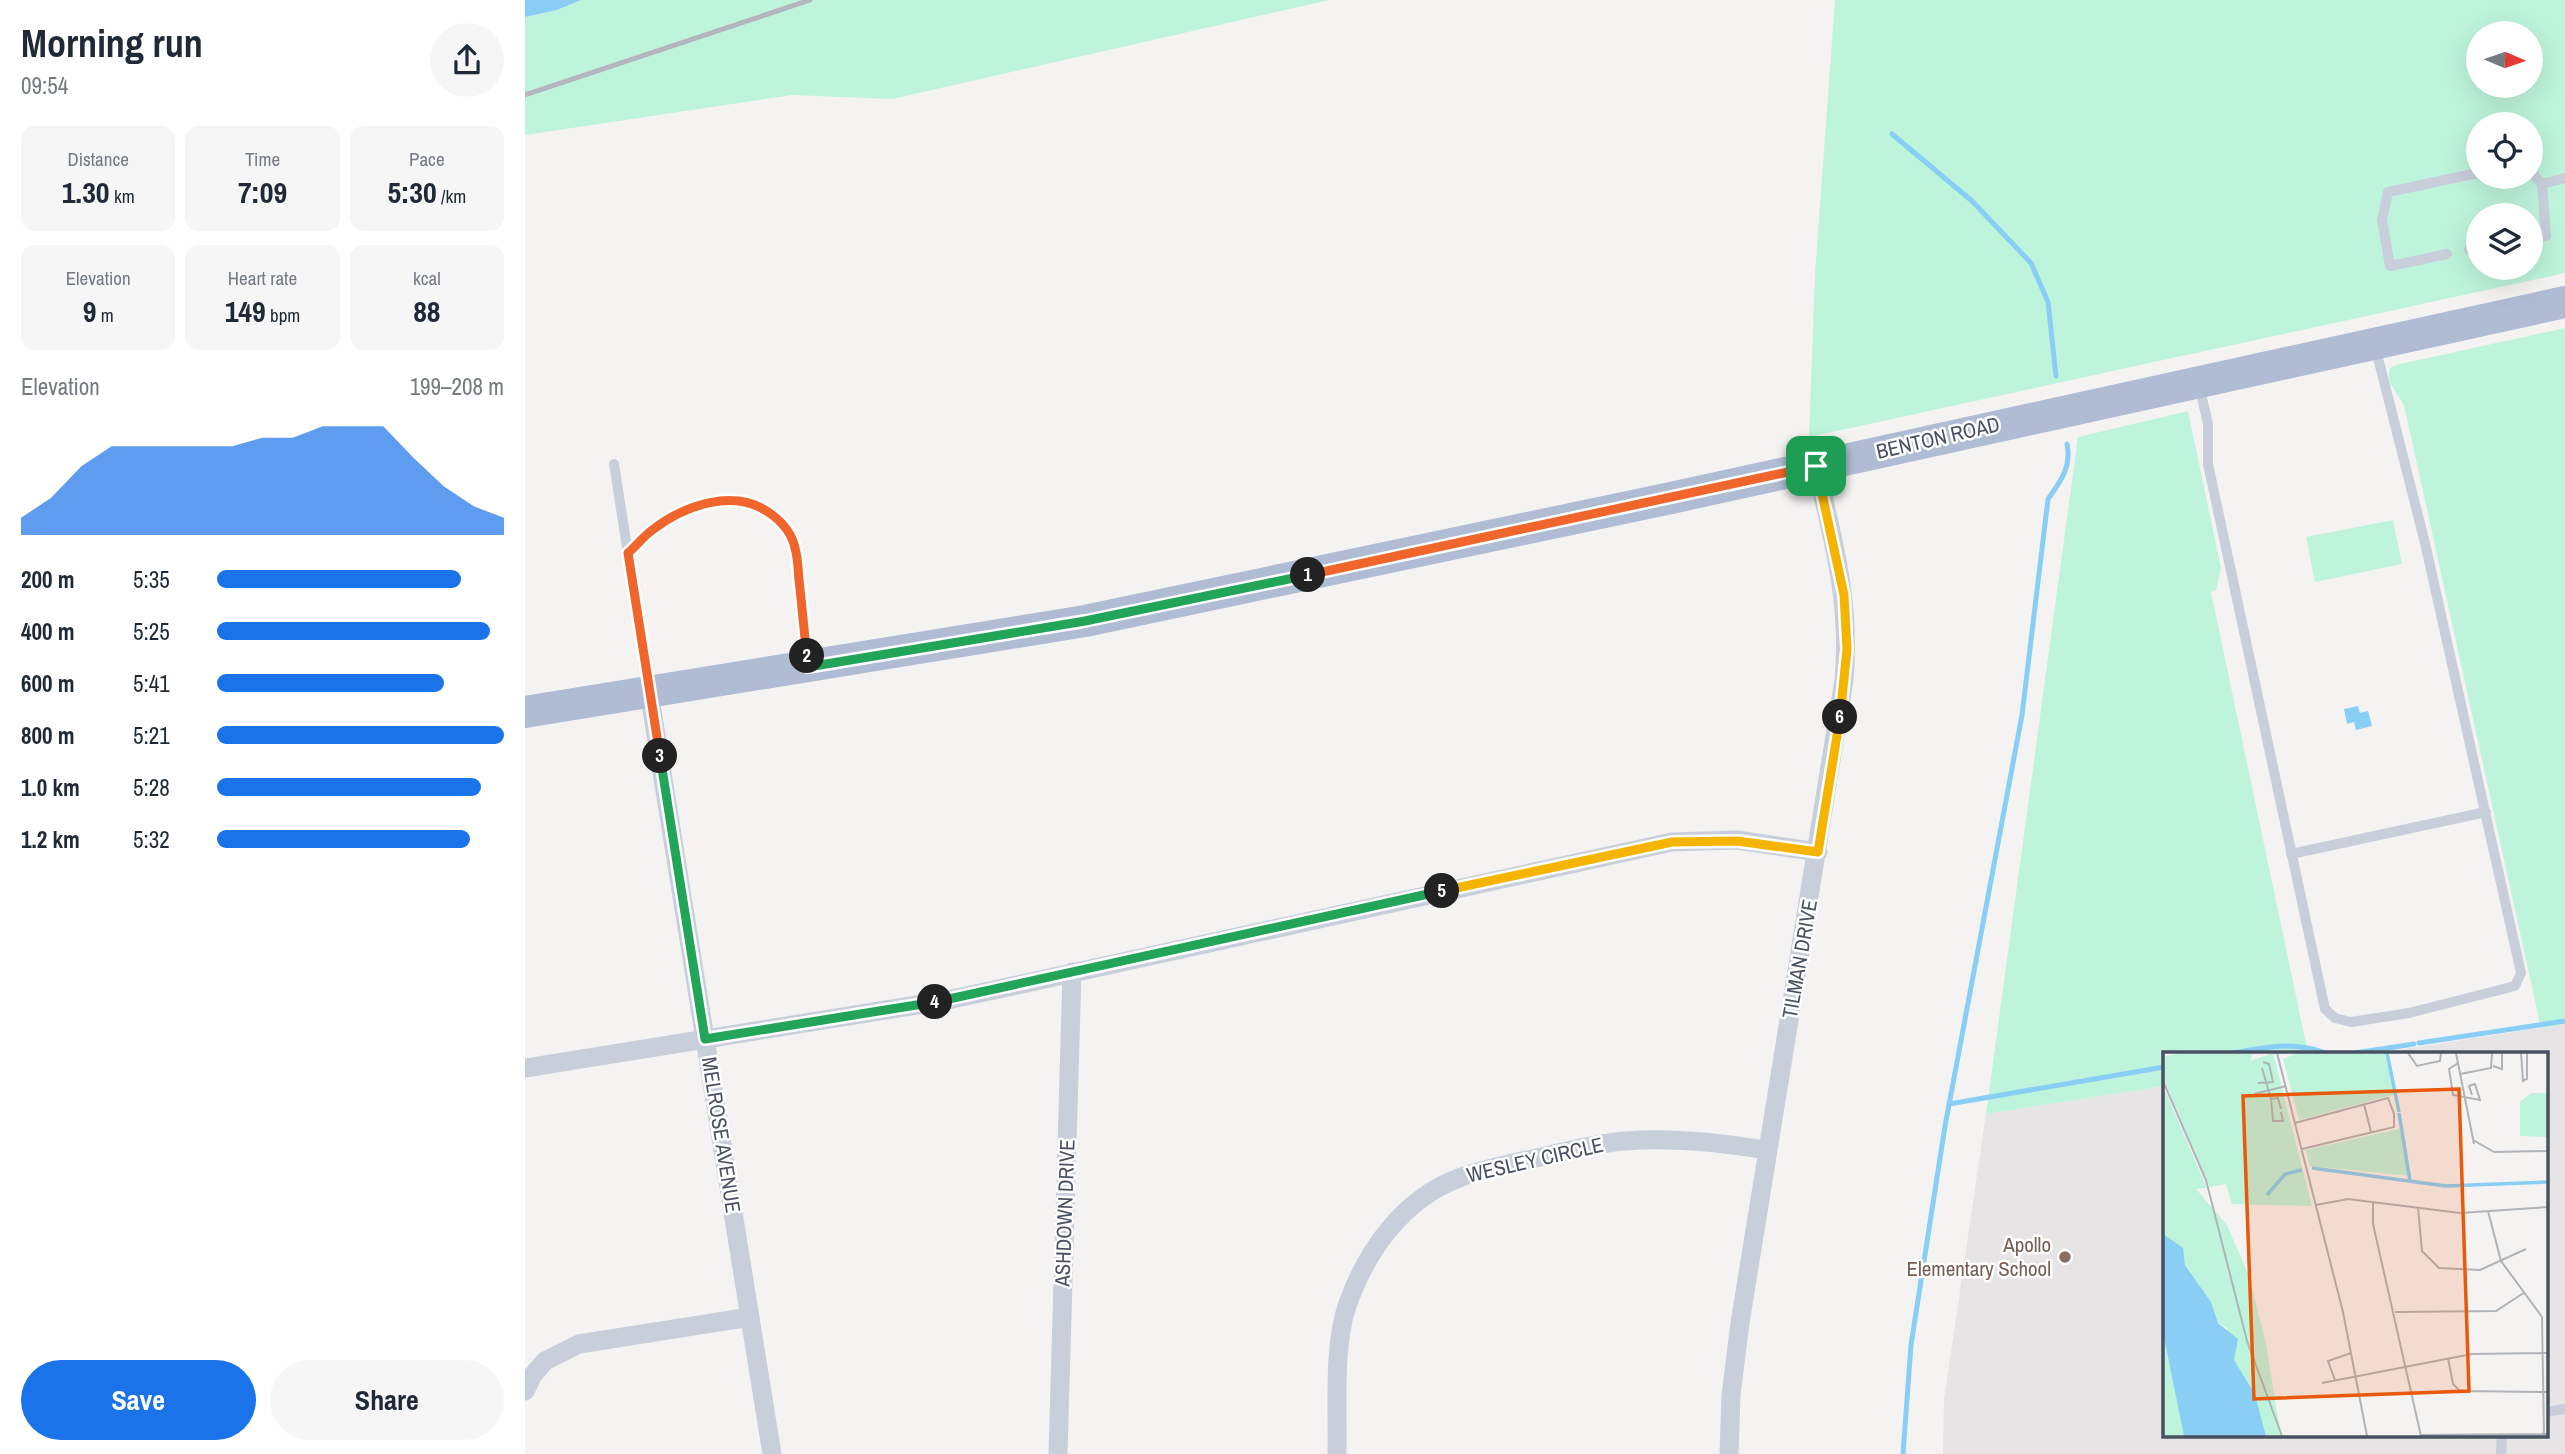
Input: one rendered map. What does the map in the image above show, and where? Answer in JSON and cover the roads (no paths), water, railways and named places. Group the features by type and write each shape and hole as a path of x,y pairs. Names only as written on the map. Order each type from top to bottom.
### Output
{"main road":[{"name":"BENTON ROAD","path":"525,712 1099,618 1366,563 2565,302"}],"street":[{"name":"TILMAN DRIVE","path":"1729,1454 1734,1364 1818,852 1847,649 1841,575 1816,466"},
{"name":"MELROSE AVENUE","path":"649,692 772,1454"},
{"path":"525,1068 948,1000 1672,842 1737,841 1818,852"},
{"name":"ASHDOWN DRIVE","path":"1058,1454 1072,972"},
{"name":"WESLEY CIRCLE","path":"1336,1454 1340,1344 1347,1307 1370,1254 1396,1221 1425,1196 1457,1178 1482,1170 1624,1141 1699,1141 1767,1150"},
{"path":"525,1391 533,1375 545,1361 579,1344 750,1317"}],"lane":[{"path":"2447,254 2390,265 2382,220 2388,192 2466,176"},
{"path":"2543,184 2565,178"},
{"path":"2542,189 2546,236 2543,237"},
{"path":"2198,381 2208,424 2208,464 2325,1009 2335,1018 2351,1022 2409,1013 2515,986 2521,973 2425,543 2374,343"},
{"path":"614,464 649,692"},
{"path":"628,553 651,531 699,505 742,500 761,506 789,532 796,549 808,667"},
{"path":"2291,854 2486,812"},
{"path":"2547,1412 2565,1409"},
{"path":"2501,1454 2503,1436"}],"water":[{"path":"525,0 581,0 557,10 525,17"},
{"path":"2358,706 2360,713 2368,711 2372,726 2356,730 2354,722 2347,724 2344,709"}],"waterway":[{"path":"1892,134 1972,201 2031,263 2048,302 2056,376"},
{"path":"1903,1454 1911,1345 1945,1126 2022,715 2048,499 2066,467 2067,444"},
{"path":"2419,1043 2565,1021"},
{"path":"2362,1052 2414,1044"},
{"path":"2239,1052 2291,1046 2323,1052"},
{"path":"1949,1104 2163,1067"}],"railway":[{"path":"525,95 810,0"}],"place":[{"name":"Apollo Elementary School","path":"2065,1257"}]}
